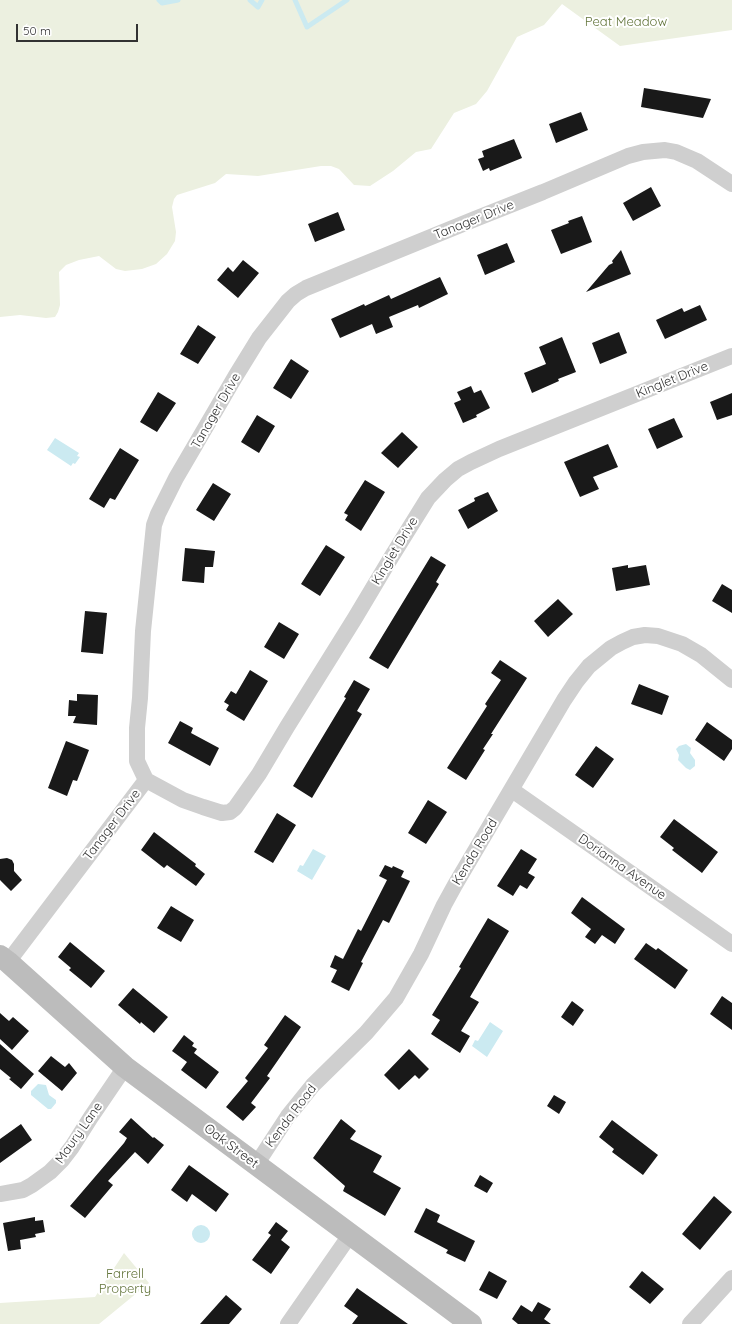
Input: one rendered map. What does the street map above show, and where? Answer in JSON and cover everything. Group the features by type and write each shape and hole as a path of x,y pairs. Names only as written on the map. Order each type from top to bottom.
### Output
{"street":[{"name":"Tanager Drive","path":"4,959 146,780 137,761 137,728 154,525 176,478 234,377 259,338 288,301 306,288 544,192 628,156 643,152 665,150 676,152 697,162 732,184"},
{"name":"Kinglet Drive","path":"146,780 183,800 196,805 222,813 230,812 235,808 259,774 428,498 444,480 471,462 499,449 732,356"},
{"name":"Kenda Road","path":"256,1165 288,1116 313,1085 366,1033 396,998 421,954 452,891 540,740 576,682 596,659 622,642 633,637 645,635 658,636 682,644 700,655 732,680"},
{"name":"Dorianna Avenue","path":"512,790 732,944"},
{"name":"Oak Street","path":"4,959 125,1067 471,1324"},
{"name":"Maury Lane","path":"0,1194 8,1194 27,1188 50,1172 62,1160 125,1067"},
{"path":"288,1324 350,1235"},
{"path":"690,1324 732,1278"}],"green space":[{"name":"Peat Meadow","path":"0,0 732,0 732,30 620,46 562,4 544,25 517,37 487,91 476,104 454,113 431,149 416,152 393,171 370,186 354,185 339,169 331,166 321,166 258,176 226,174 215,183 177,195 174,199 172,207 176,232 175,241 167,254 156,264 142,269 125,271 116,269 99,256 79,260 66,265 59,272 60,305 55,317 46,318 20,315 0,317"},
{"name":"Farrell Property","path":"124,1253 149,1283 99,1324 0,1324 0,1303 95,1297"}],"water":[{"path":"55,438 79,453 77,456 80,457 75,464 73,463 71,466 47,450"},
{"path":"686,744 691,748 690,753 695,760 695,766 690,770 678,760 679,755 676,749 679,746"},
{"path":"313,849 326,856 312,880 297,871 300,865 303,866"},
{"path":"490,1022 503,1031 487,1057 472,1046 475,1040 478,1041"},
{"path":"38,1084 46,1085 49,1095 56,1100 56,1103 51,1109 48,1109 31,1095 31,1091"},
{"path":"201,1225 207,1228 210,1234 207,1240 201,1243 195,1240 192,1234 195,1228"}],"building":[{"path":"644,88 711,99 703,118 641,107"},
{"path":"581,112 588,130 556,143 549,124"},
{"path":"514,139 522,158 490,171 489,168 483,171 478,159 484,157 482,151"},
{"path":"651,187 661,206 633,221 623,203"},
{"path":"338,212 345,230 315,242 308,224"},
{"path":"582,216 592,242 561,254 551,230 569,223 568,221"},
{"path":"507,243 515,262 485,275 477,255"},
{"path":"621,250 631,274 586,292 609,265 613,263 612,261"},
{"path":"243,260 259,273 238,298 217,280 228,267 233,272"},
{"path":"440,277 448,294 419,308 418,305 389,317 393,327 376,334 372,324 340,338 331,319 364,304 365,306 389,295 391,299"},
{"path":"700,305 707,320 665,339 656,320 682,308 684,312"},
{"path":"198,325 216,337 198,364 180,354"},
{"path":"619,332 627,353 600,364 592,343"},
{"path":"562,337 576,372 558,379 559,381 532,393 524,373 546,364 539,347"},
{"path":"291,359 309,371 291,399 273,388"},
{"path":"471,386 474,393 481,390 490,408 476,415 477,417 463,423 454,403 461,400 457,392"},
{"path":"158,392 176,403 157,432 140,422"},
{"path":"732,393 732,415 717,420 710,402"},
{"path":"257,415 275,426 259,453 241,442"},
{"path":"674,418 683,437 657,449 648,429"},
{"path":"402,432 418,447 398,468 381,453"},
{"path":"608,444 618,467 593,477 599,489 580,497 564,462"},
{"path":"120,448 139,460 115,500 110,498 104,508 89,499"},
{"path":"365,480 385,492 361,531 345,520 348,515 344,513"},
{"path":"213,483 231,494 214,521 196,510"},
{"path":"488,492 498,511 468,529 458,510 475,501 474,498"},
{"path":"326,545 345,557 320,596 301,584"},
{"path":"185,548 215,551 213,567 205,567 204,583 182,581"},
{"path":"431,556 446,565 436,582 439,584 388,669 369,658"},
{"path":"628,565 628,568 646,565 650,585 616,591 612,568"},
{"path":"722,584 732,590 732,613 712,601"},
{"path":"558,599 573,614 548,637 534,621"},
{"path":"85,611 107,613 103,654 81,652"},
{"path":"279,622 299,634 284,659 264,647"},
{"path":"500,660 527,678 491,734 493,734 483,749 485,750 466,780 447,768 487,706 485,704 501,680 491,673"},
{"path":"250,670 268,681 244,721 226,710 229,705 224,702 231,691 236,694"},
{"path":"354,680 370,689 357,711 362,714 312,798 293,786 346,698 344,697"},
{"path":"639,684 669,696 662,715 631,704"},
{"path":"77,694 98,695 97,725 73,723 76,716 68,716 69,700 77,701"},
{"path":"180,721 193,728 191,733 219,748 210,766 168,743"},
{"path":"707,722 732,740 732,749 724,761 695,740"},
{"path":"66,741 89,750 77,781 73,780 67,796 48,788"},
{"path":"596,746 614,759 593,788 575,775"},
{"path":"428,800 447,812 426,844 408,833"},
{"path":"277,813 296,825 273,863 254,852"},
{"path":"674,819 718,852 702,873 672,850 674,848 660,837"},
{"path":"154,832 196,864 195,866 205,874 196,886 167,865 164,868 141,850"},
{"path":"521,849 537,859 528,873 535,877 527,889 520,885 513,896 497,886"},
{"path":"7,858 12,860 14,864 14,871 22,880 11,891 0,880 0,859"},
{"path":"385,865 392,868 393,866 404,871 401,877 410,881 389,923 383,920 361,962 363,963 349,991 331,982 337,970 330,967 335,955 343,959 358,929 361,931 387,880 379,876"},
{"path":"582,897 625,929 615,944 602,935 595,944 585,937 591,929 571,913"},
{"path":"171,906 194,920 181,942 157,928"},
{"path":"488,918 509,931 470,997 479,1002 461,1031 470,1036 460,1053 431,1034 440,1020 432,1015 461,968 459,967"},
{"path":"70,942 105,971 91,988 69,970 71,968 58,957"},
{"path":"646,943 656,950 658,948 688,970 675,989 634,959"},
{"path":"133,988 168,1017 154,1033 141,1022 140,1024 118,1005"},
{"path":"722,996 732,1003 732,1030 710,1014"},
{"path":"572,1001 584,1010 573,1026 561,1017"},
{"path":"0,1013 9,1021 13,1017 29,1031 12,1050 0,1039"},
{"path":"285,1015 301,1027 267,1076 270,1078 251,1103 256,1107 243,1121 226,1107 248,1081 245,1078 268,1048 264,1045"},
{"path":"184,1035 194,1043 192,1046 197,1049 194,1053 219,1072 206,1089 181,1070 187,1062 172,1051"},
{"path":"0,1044 34,1074 21,1089 0,1069"},
{"path":"409,1049 429,1069 419,1079 415,1075 399,1090 384,1075"},
{"path":"51,1056 65,1067 69,1063 77,1073 62,1091 38,1071"},
{"path":"554,1095 566,1102 559,1114 547,1106"},
{"path":"131,1118 153,1138 154,1137 164,1145 148,1164 135,1152 108,1181 113,1185 85,1218 70,1206 124,1143 127,1138 119,1132"},
{"path":"341,1119 356,1131 350,1139 382,1156 373,1172 401,1188 385,1216 343,1191 345,1186 313,1158"},
{"path":"612,1120 658,1155 643,1175 612,1152 614,1149 599,1137"},
{"path":"21,1124 32,1140 0,1163 0,1139"},
{"path":"189,1165 229,1194 216,1212 192,1194 187,1202 171,1190"},
{"path":"480,1175 493,1183 487,1193 474,1186"},
{"path":"714,1196 732,1212 700,1250 682,1234"},
{"path":"426,1208 440,1215 437,1222 475,1241 465,1262 446,1253 448,1250 414,1232"},
{"path":"35,1217 35,1221 43,1220 45,1232 35,1234 36,1237 20,1240 21,1249 8,1251 3,1223"},
{"path":"276,1222 288,1231 281,1240 290,1247 271,1274 252,1260 271,1235 268,1233"},
{"path":"489,1271 507,1281 497,1299 479,1290"},
{"path":"642,1271 664,1289 650,1304 629,1287"},
{"path":"357,1288 408,1324 352,1324 358,1316 344,1306"},
{"path":"226,1295 242,1309 229,1324 200,1324"},
{"path":"538,1302 551,1309 544,1319 551,1324 518,1324 512,1319 521,1305 532,1312"}],"waterway":[{"path":"159,0 162,3 178,0"},
{"path":"250,0 258,7 262,0"},
{"path":"295,0 307,27 347,0"}]}
